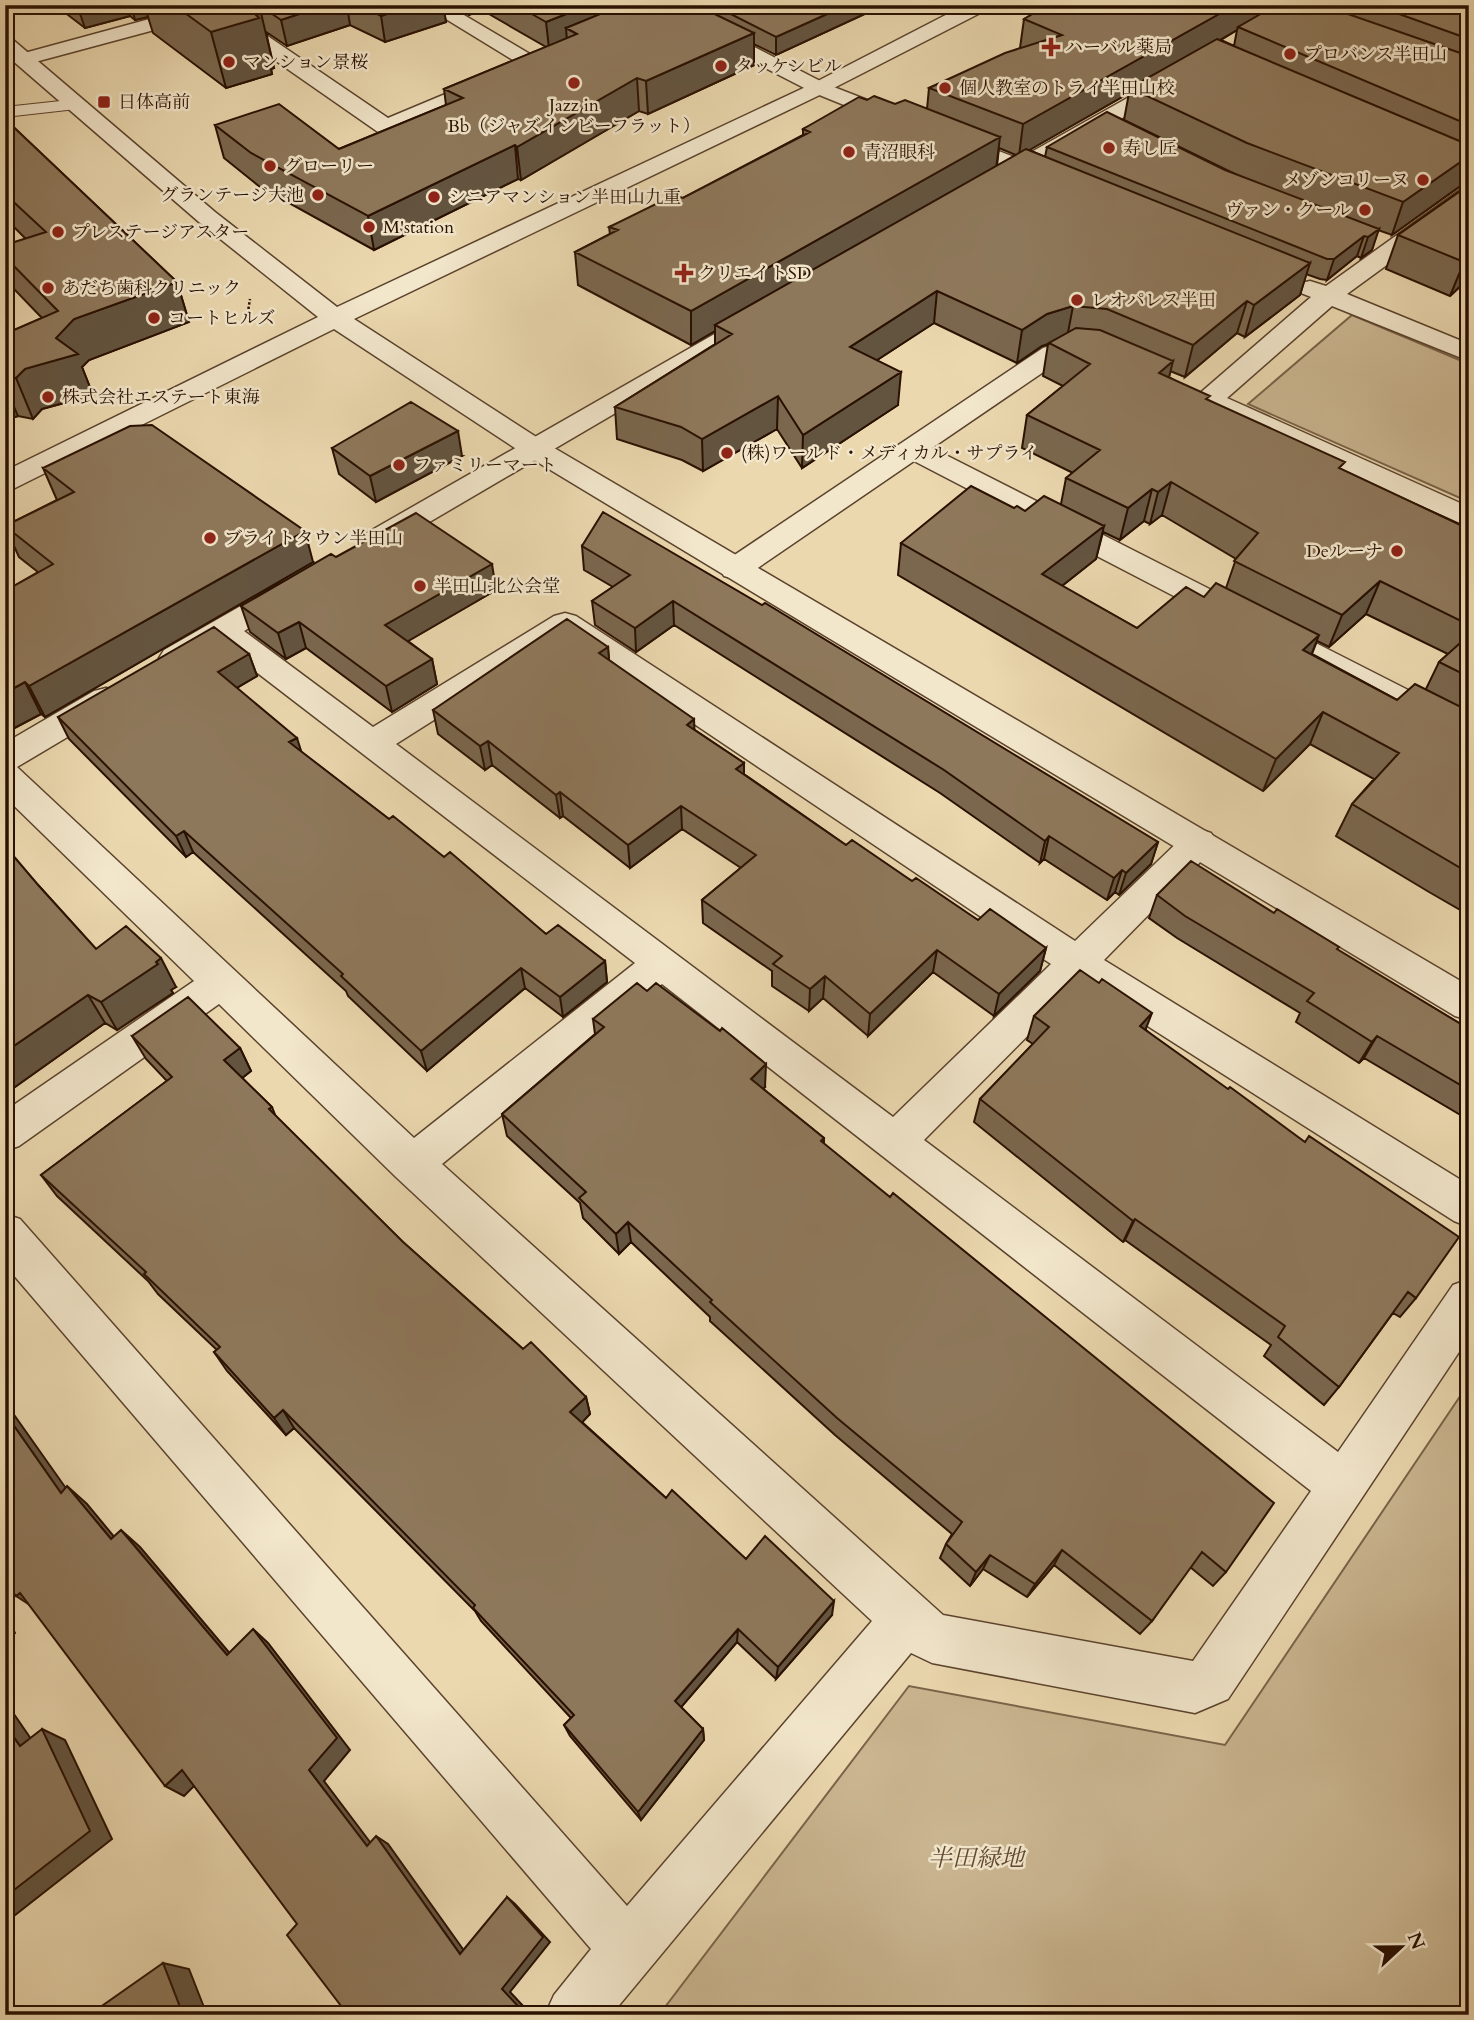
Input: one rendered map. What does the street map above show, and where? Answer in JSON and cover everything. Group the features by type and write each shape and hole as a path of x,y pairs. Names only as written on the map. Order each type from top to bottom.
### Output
{"street":[{"path":"433,5 533,64"},
{"path":"5,482 335,318 819,88 981,5"},
{"path":"24,60 214,6 386,127 558,54"},
{"path":"661,10 819,88 1046,179"},
{"path":"5,43 207,217 335,318 534,449 1199,842 1469,1005"},
{"path":"973,195 1186,73"},
{"path":"1103,121 1126,132"},
{"path":"1466,201 1384,243 1328,296 1197,395 1469,518"},
{"path":"1290,280 1469,353"},
{"path":"352,554 783,304"},
{"path":"735,569 1052,355 1068,349 1084,349 1124,363"},
{"path":"913,449 1469,735"},
{"path":"154,671 317,575"},
{"path":"372,743 565,623 1077,962 1469,1208"},
{"path":"222,630 662,963 1342,1485"},
{"path":"5,759 131,684"},
{"path":"5,776 219,984 411,1164 932,1638 1195,1687 1210,1681 1469,1299"},
{"path":"895,1142 1199,842"},
{"path":"411,1164 662,963"},
{"path":"5,1134 219,984"},
{"path":"5,1233 626,1949"},
{"path":"574,2015 626,1949 908,1619"}],"lane":[{"path":"5,112 79,104"}],"path":[{"path":"246,323 250,299"}],"green space":[{"path":"1352,315 1469,364 1469,502 1248,404"},
{"name":"半田緑地","path":"1469,1383 1469,2015 659,2015 909,1686 1225,1745"}],"building":[{"path":"174,5 251,5 261,13 256,15 259,18 211,32"},
{"path":"259,5 326,5 281,20"},
{"path":"359,5 414,5 381,16"},
{"path":"516,5 589,5 546,22"},
{"path":"622,5 696,5 754,33 646,81 637,78 517,147 515,145 368,216 251,153 215,125 279,104 339,149 463,98 444,89 577,34 566,28"},
{"path":"713,5 847,5 776,37"},
{"path":"1048,5 1235,5 1023,124 929,88 1005,53 1062,35 1024,19"},
{"path":"1276,5 1322,5 1469,56 1469,125 1238,27"},
{"path":"1374,5 1469,5 1469,39"},
{"path":"1217,39 1469,145 1469,156 1403,202 1247,143 1130,88"},
{"path":"874,96 895,104 905,100 1000,137 691,311 575,252 618,230 609,227 674,195 683,198 810,132 803,129 859,97 867,100"},
{"path":"1107,112 1225,170 1379,229 1368,237 1364,236 1334,259 1327,259 1047,147"},
{"path":"5,119 177,282 74,319 56,338 78,354 25,369 16,378 5,376 5,334 58,311 5,257 5,245 46,232 5,194"},
{"path":"1026,149 1310,263 1254,305 1247,301 1193,345 1107,309 1073,306 1047,314 1022,330 937,291 850,347 901,372 803,435 778,396 702,439 681,427 615,407 732,334 715,325"},
{"path":"1469,185 1469,257 1464,262 1398,235"},
{"path":"1076,328 1100,330 1173,361 1159,373 1210,396 1206,399 1345,462 1339,468 1469,529 1469,625 1380,581 1342,615 1234,561 1258,533 1171,482 1158,492 1152,489 1128,508 1066,478 1100,450 1027,415 1090,364 1049,343"},
{"path":"411,402 458,431 370,476 332,448"},
{"path":"152,425 305,531 29,686 25,682 5,693 5,591 53,564 5,526 74,492 43,468 130,426"},
{"path":"971,486 1025,511 1044,496 1104,526 1042,574 1137,628 1186,587 1204,597 1216,583 1319,635 1303,650 1397,700 1415,684 1469,711 1469,873 1352,804 1399,753 1323,712 1276,759 901,543"},
{"path":"603,512 762,605 765,603 1158,842 1126,873 1122,870 1114,878 1049,836 1045,841 944,770 673,601 635,628 592,601 630,575 582,546"},
{"path":"416,513 492,564 385,625 432,659 386,686 299,622 278,633 241,606 331,554 336,557"},
{"path":"567,619 608,647 599,653 694,719 687,725 744,763 736,769 846,845 852,840 912,881 916,878 978,920 990,909 1046,948 999,994 937,950 870,1014 825,976 810,989 773,964 782,956 702,900 756,855 681,806 628,845 560,792 556,795 488,741 480,746 433,710"},
{"path":"214,627 249,654 218,672 297,738 289,742 389,819 393,816 444,857 450,852 546,934 558,925 605,961 560,997 521,968 421,1051 341,976 343,974 184,831 176,836 58,717"},
{"path":"1469,635 1469,677 1439,662"},
{"path":"5,846 96,949 126,926 161,958 156,962 158,964 101,1002 88,995 5,1052"},
{"path":"1191,861 1274,913 1277,909 1339,947 1337,949 1469,1029 1469,1090 1377,1036 1372,1042 1307,1001 1314,993 1185,916 1157,895"},
{"path":"1080,970 1099,983 1102,979 1152,1013 1140,1026 1228,1089 1230,1087 1305,1142 1309,1136 1459,1237 1416,1298 1408,1292 1339,1387 1278,1337 1285,1326 1135,1219 1133,1221 980,1099 1049,1027 1034,1016"},
{"path":"637,983 647,991 656,983 720,1031 722,1028 766,1064 751,1079 824,1138 821,1141 890,1197 893,1193 1274,1503 1226,1572 1202,1552 1152,1621 1062,1550 1035,1584 990,1555 976,1572 946,1544 962,1522 837,1418 710,1302 712,1300 628,1222 616,1234 579,1198 586,1192 502,1114 604,1027 593,1019"},
{"path":"188,997 240,1048 224,1060 272,1107 269,1109 403,1242 523,1349 531,1342 586,1397 570,1412 666,1498 672,1490 746,1559 765,1536 834,1601 778,1667 738,1629 675,1701 703,1729 638,1812 564,1725 574,1715 473,1608 475,1605 283,1410 274,1418 214,1352 220,1347 144,1274 146,1272 41,1175 172,1077 132,1036"},
{"path":"5,1413 61,1493 67,1486 111,1539 121,1530 227,1655 253,1629 337,1738 309,1770 367,1846 376,1836 460,1954 507,1897 543,1937 502,1989 517,2005 508,2015 348,2015 287,1935 297,1924 182,1770 165,1786 20,1593 16,1596 5,1581"},
{"path":"5,1725 20,1746 42,1729 90,1831 5,1897"},
{"path":"163,1963 183,2015 89,2015"}],"place":[{"name":"ハーバル薬局","path":"1051,47"},
{"name":"プロバンス半田山","path":"1290,54"},
{"name":"マンション景桜","path":"229,62"},
{"name":"タッケンビル","path":"721,66"},
{"name":"Jazz in Bb（ジャズインビーフラット）","path":"574,83"},
{"name":"個人教室のトライ半田山校","path":"945,88"},
{"name":"日体高前","path":"104,102"},
{"name":"寿し匠","path":"1109,148"},
{"name":"青沼眼科","path":"849,152"},
{"name":"グローリー","path":"270,166"},
{"name":"メゾンコリーヌ","path":"1423,180"},
{"name":"グランテージ大池","path":"318,195"},
{"name":"シニアマンション半田山九重","path":"434,197"},
{"name":"ヴァン・クール","path":"1365,210"},
{"name":"M'station","path":"369,227"},
{"name":"プレステージアスター","path":"58,232"},
{"name":"クリエイトSD","path":"684,273"},
{"name":"あだち歯科クリニック","path":"48,288"},
{"name":"レオパレス半田","path":"1077,300"},
{"name":"コートヒルズ","path":"154,318"},
{"name":"株式会社エステート東海","path":"48,397"},
{"name":"(株)ワールド・メディカル・サプライ","path":"727,453"},
{"name":"ファミリーマート","path":"399,465"},
{"name":"ブライトタウン半田山","path":"210,538"},
{"name":"Deルーナ","path":"1397,551"},
{"name":"半田山北公会堂","path":"420,586"}]}
